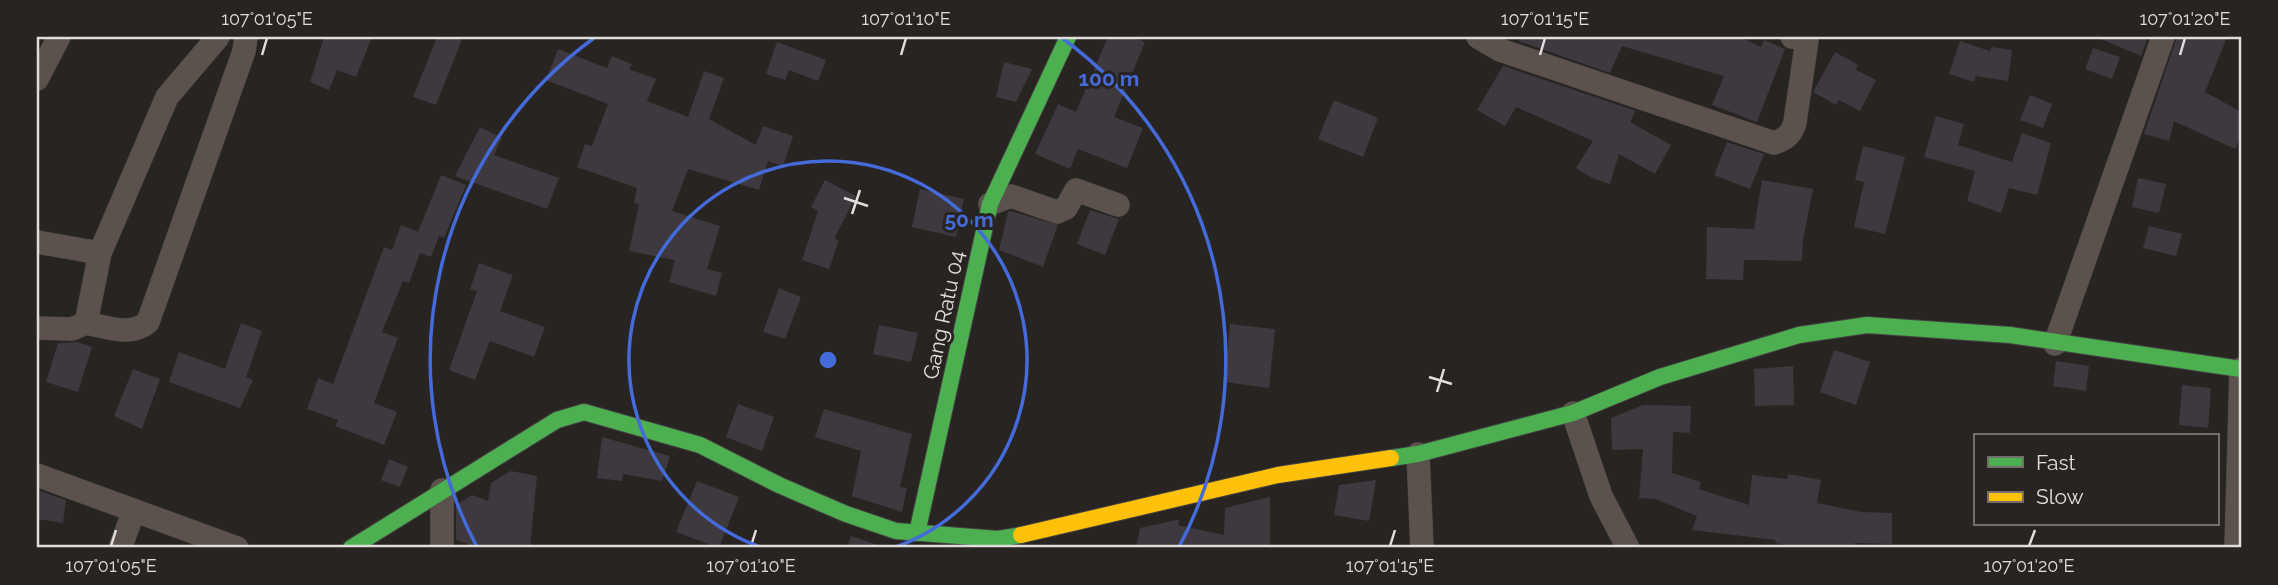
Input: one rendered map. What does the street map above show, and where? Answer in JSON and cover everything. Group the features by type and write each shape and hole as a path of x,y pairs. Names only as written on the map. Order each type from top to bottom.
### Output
{"street":[{"path":"37,79 59,37"},
{"path":"86,323 100,253 167,97 218,37"},
{"path":"37,328 72,330 86,323 130,331 140,329 148,322 244,51 246,37"},
{"name":"Gang Ratu 04","path":"917,533 990,204 1068,37"},
{"path":"1478,37 1500,50 1774,143 1783,140 1793,131 1795,122 1807,40 1792,37"},
{"path":"2055,344 2163,37"},
{"path":"990,204 1011,196 1057,212 1066,208 1076,190 1118,205"},
{"path":"37,242 100,253"},
{"path":"351,548 557,419 584,412 700,445 846,514 896,531 998,539 1060,538 1278,475 1418,454 1573,413 1700,364 1799,335 1867,325 1949,329 2241,369 2236,548"},
{"path":"1573,413 1601,496 1628,548"},
{"path":"1418,454 1422,548"},
{"path":"37,475 237,548"},
{"path":"442,491 442,548"},
{"path":"120,548 134,511"}],"building":[{"path":"324,37 372,37 356,77 337,70 329,90 310,82"},
{"path":"437,37 463,37 436,105 413,97"},
{"path":"1108,37 1131,37 1145,42 1114,117 1143,128 1127,168 1078,149 1070,169 1035,154 1058,104 1076,112"},
{"path":"1521,37 1740,37 1761,47 1764,40 1785,49 1757,122 1712,105 1724,76 1622,46 1610,73 1518,41"},
{"path":"2096,37 2148,37 2141,56"},
{"path":"2177,37 2227,37 2205,92 2241,112 2241,137 2235,149 2174,121 2169,141 2144,134"},
{"path":"1960,41 1990,51 1991,47 2012,50 2008,81 1976,76 1974,82 1949,74"},
{"path":"777,42 826,60 818,81 789,70 785,80 766,74"},
{"path":"2093,48 2120,57 2112,79 2085,69"},
{"path":"558,49 607,68 612,56 632,64 629,69 656,79 647,101 688,117 704,71 724,78 709,119 756,145 763,126 793,136 783,166 768,161 759,190 688,169 672,211 720,226 707,269 722,273 716,296 669,282 675,260 629,251 639,204 634,203 637,188 577,167 585,144 592,146 608,104 546,80"},
{"path":"1835,52 1858,65 1856,70 1876,80 1860,111 1839,100 1836,105 1813,92"},
{"path":"1004,62 1032,69 1016,102 996,97"},
{"path":"1503,66 1636,111 1630,122 1671,145 1655,174 1619,154 1610,184 1592,178 1576,168 1593,141 1516,107 1505,126 1477,110"},
{"path":"2030,95 2052,104 2043,128 2020,120"},
{"path":"1334,100 1378,118 1363,157 1318,139"},
{"path":"1936,116 1964,124 1958,145 2012,162 2022,133 2051,143 2037,195 2009,188 2001,213 1967,201 1975,171 1924,157"},
{"path":"480,127 502,138 494,155 559,178 547,209 455,176"},
{"path":"1727,142 1764,154 1750,189 1714,175"},
{"path":"1863,146 1905,157 1885,234 1854,227 1864,182 1855,180"},
{"path":"441,175 466,185 444,238 439,236 431,257 420,253 409,283 403,281 382,332 398,338 374,403 397,412 384,445 335,426 338,420 307,409 318,378 333,384 384,247 392,250 401,225 418,232"},
{"path":"2138,178 2166,184 2159,213 2132,207"},
{"path":"825,180 856,196 834,239 839,240 829,269 802,260 818,211 811,207"},
{"path":"1762,180 1813,189 1803,240 1802,261 1744,260 1743,280 1706,279 1707,227 1754,229"},
{"path":"920,189 964,199 956,237 912,227"},
{"path":"1090,210 1119,219 1105,255 1077,244"},
{"path":"1008,212 1058,225 1043,267 999,250"},
{"path":"2149,226 2182,234 2176,256 2143,248"},
{"path":"479,263 513,275 500,311 545,327 534,357 490,341 475,380 449,370 477,291 470,289"},
{"path":"779,288 801,297 785,339 763,332"},
{"path":"241,323 262,331 246,377 253,380 240,408 169,382 179,352 225,369"},
{"path":"1230,324 1275,329 1269,388 1224,382"},
{"path":"879,325 918,333 911,362 873,354"},
{"path":"77,342 92,347 78,392 46,382 58,343"},
{"path":"1834,350 1870,362 1856,405 1820,392"},
{"path":"2056,361 2089,366 2086,391 2053,386"},
{"path":"1793,366 1794,405 1755,406 1754,369"},
{"path":"133,369 160,379 142,429 114,416"},
{"path":"2182,385 2211,388 2208,428 2179,425"},
{"path":"738,404 774,417 762,451 726,437"},
{"path":"1643,405 1691,406 1690,433 1673,432 1672,473 1701,482 1699,489 1749,505 1752,475 1787,479 1788,474 1821,480 1817,503 1861,512 1892,513 1892,544 1855,543 1854,548 1803,548 1775,543 1776,540 1692,530 1697,516 1655,499 1639,498 1643,449 1612,450 1611,418"},
{"path":"824,409 912,434 900,487 907,488 902,512 852,496 861,451 815,437"},
{"path":"602,437 670,456 662,481 623,474 622,481 597,478"},
{"path":"389,459 408,467 400,487 381,480"},
{"path":"511,471 537,476 530,548 468,548 468,544 456,540 456,505 472,495 488,501 491,483"},
{"path":"1376,480 1369,521 1334,515 1339,485"},
{"path":"697,481 739,497 719,548 676,532"},
{"path":"37,490 66,500 63,523 37,519"},
{"path":"1270,497 1270,548 1136,548 1140,528 1176,520 1179,520 1178,525 1224,535 1225,508"},
{"path":"851,536 887,548 847,548"}],"traffic: fast":[{"path":"917,533 990,204 1068,37"},
{"path":"1391,458 1418,454 1573,413 1660,377 1799,335 1867,325 2010,335 2241,369"},
{"path":"351,548 557,420 584,412 700,445 779,485 846,514 896,531 998,539 1021,535"}],"traffic: slow":[{"path":"1021,535 1278,475 1391,458"}]}
